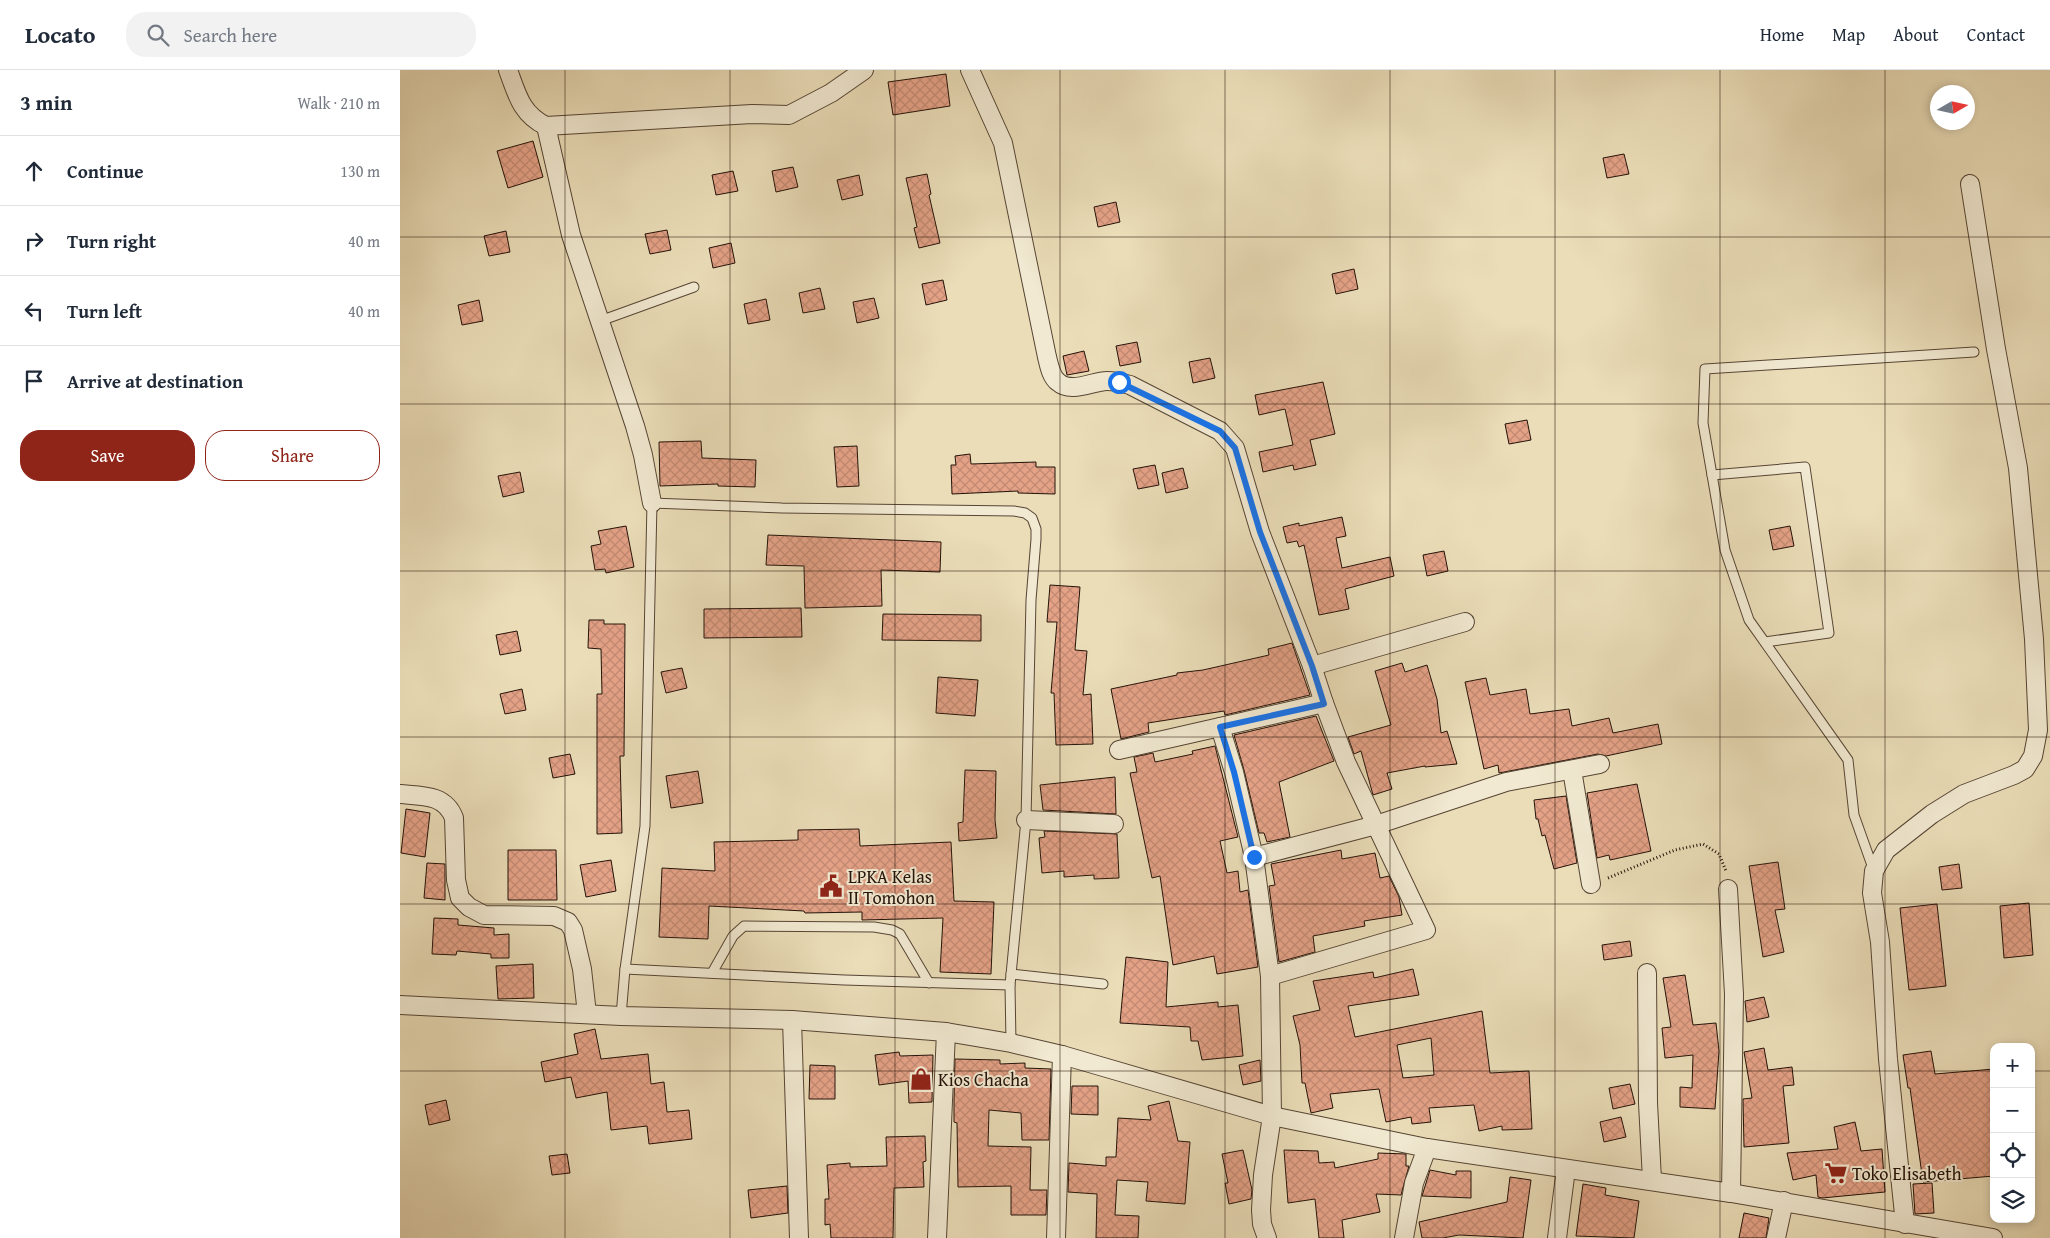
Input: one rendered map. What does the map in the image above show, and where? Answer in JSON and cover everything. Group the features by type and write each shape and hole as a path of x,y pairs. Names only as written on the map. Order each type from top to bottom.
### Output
{"street":[{"path":"508,70 520,102 533,120 546,126 752,114 789,115 831,93 864,70"},
{"path":"970,70 1003,143 1047,357 1057,382 1065,386 1081,386 1106,381 1119,382 1220,431 1235,448 1260,532 1312,666 1346,762 1426,930 1270,976"},
{"path":"546,126 571,235 635,426 644,456 652,503"},
{"path":"1905,1224 1888,1059 1880,942 1872,893 1874,871 1886,850 1932,814 1964,794 2026,769 2033,756 2038,730 2034,639 2018,468 1996,349 1970,184"},
{"path":"1312,666 1465,622"},
{"path":"1119,750 1324,704"},
{"path":"1220,727 1234,772 1254,857 1270,976 1272,1116 1261,1210 1267,1238"},
{"path":"1254,857 1376,825 1506,782 1600,764"},
{"path":"1572,770 1591,884"},
{"path":"400,794 431,796 443,801 451,809 454,818 456,880 460,898 468,907 484,915 554,916 568,922 573,930 582,969 587,1014"},
{"path":"1026,820 1114,824"},
{"path":"1728,889 1734,994 1731,1192"},
{"path":"1647,973 1648,1103 1652,1180"},
{"path":"400,1005 621,1016 792,1020 946,1032 1011,1043 1062,1055 1272,1116 1427,1148 1731,1192 1993,1238"},
{"path":"792,1020 799,1238"},
{"path":"937,1238 946,1032"},
{"path":"1056,1238 1062,1055"},
{"path":"1404,1238 1414,1183 1427,1148"},
{"path":"1557,1238 1566,1169"},
{"path":"1776,1238 1784,1201"}],"lane":[{"path":"600,321 694,287"},
{"path":"1874,871 1854,815 1848,760 1749,620 1725,550 1703,423 1705,369 1974,352"},
{"path":"1712,475 1805,467 1829,633 1765,642"},
{"path":"621,1016 625,969 645,826 652,503 782,508 1014,510 1025,513 1032,518 1036,528 1036,539 1031,600 1026,820 1010,985 1011,1043"},
{"path":"712,973 733,936 744,926 874,927 892,930 900,934 929,983"},
{"path":"625,969 1010,985"},
{"path":"1011,974 1103,984"}],"path":[{"path":"1591,884 1675,850 1703,844 1719,854 1725,867 1728,889"}],"building":[{"path":"946,74 950,106 893,115 888,82"},
{"path":"533,141 543,177 508,188 497,151"},
{"path":"1624,154 1629,174 1607,178 1603,158"},
{"path":"793,167 798,187 776,192 772,171"},
{"path":"733,171 738,191 716,195 712,175"},
{"path":"927,174 931,194 929,195 940,243 919,248 914,228 917,227 906,178"},
{"path":"859,175 863,195 842,200 837,180"},
{"path":"1116,202 1120,222 1098,227 1094,207"},
{"path":"667,230 671,250 650,254 645,234"},
{"path":"506,231 510,252 489,256 484,236"},
{"path":"731,243 735,263 713,268 709,248"},
{"path":"1354,269 1358,289 1336,294 1332,274"},
{"path":"943,280 947,300 926,305 922,284"},
{"path":"820,288 825,309 803,313 799,293"},
{"path":"874,298 879,318 857,323 853,302"},
{"path":"766,299 770,320 748,324 744,304"},
{"path":"479,300 483,321 462,325 458,305"},
{"path":"1137,342 1141,362 1120,366 1116,346"},
{"path":"1084,351 1089,371 1067,375 1063,356"},
{"path":"1210,358 1215,378 1193,383 1189,362"},
{"path":"1323,382 1335,434 1310,440 1316,465 1294,470 1293,465 1263,472 1259,452 1293,445 1285,409 1259,415 1255,395"},
{"path":"1527,420 1531,440 1509,444 1505,424"},
{"path":"701,441 702,458 756,460 755,487 718,486 718,484 660,486 659,442"},
{"path":"857,446 859,486 837,487 834,447"},
{"path":"970,454 971,464 1036,462 1036,467 1055,467 1055,494 1018,493 1018,491 952,494 951,465 956,465 955,456"},
{"path":"1155,465 1159,485 1138,489 1133,469"},
{"path":"1183,468 1188,488 1166,493 1162,473"},
{"path":"520,472 524,492 503,497 498,476"},
{"path":"1342,517 1346,536 1336,538 1342,568 1390,557 1394,576 1345,589 1349,609 1319,615 1304,545 1299,547 1297,541 1287,543 1283,527 1299,523 1299,526"},
{"path":"626,526 634,567 606,573 605,569 595,570 591,546 601,544 598,531"},
{"path":"1790,526 1794,546 1773,550 1769,530"},
{"path":"768,535 941,542 940,572 881,570 882,606 805,608 804,566 766,565"},
{"path":"1444,551 1448,571 1427,576 1423,555"},
{"path":"1050,585 1080,587 1075,650 1087,651 1083,695 1091,694 1093,744 1056,745 1054,693 1051,693 1057,622 1047,622"},
{"path":"801,608 802,637 704,638 704,609"},
{"path":"883,614 981,615 981,641 882,640"},
{"path":"589,620 604,620 604,624 625,624 624,756 620,756 622,833 597,834 597,694 602,694 601,649 588,648"},
{"path":"517,631 521,651 500,655 496,635"},
{"path":"1292,643 1310,695 1225,715 1224,711 1148,723 1149,732 1121,739 1111,689 1177,675 1177,673 1203,670 1269,655 1268,649"},
{"path":"1402,663 1405,672 1427,665 1437,699 1441,733 1447,731 1457,764 1425,766 1387,773 1392,789 1373,795 1361,751 1354,754 1348,737 1391,725 1375,671"},
{"path":"682,668 687,688 666,693 661,672"},
{"path":"938,677 978,680 975,716 936,713"},
{"path":"1486,678 1490,695 1526,689 1530,714 1569,709 1572,726 1609,718 1613,733 1658,724 1662,744 1606,756 1598,754 1499,773 1498,765 1484,769 1465,682"},
{"path":"522,689 526,710 505,714 500,694"},
{"path":"1316,716 1334,761 1279,782 1290,837 1267,842 1264,833 1259,833 1234,735"},
{"path":"1215,746 1238,837 1220,841 1227,873 1238,871 1240,892 1248,890 1258,967 1217,974 1214,956 1173,965 1160,876 1152,878 1130,773 1137,772 1134,757 1153,753 1155,762 1193,754 1192,751"},
{"path":"570,754 575,774 553,778 549,758"},
{"path":"965,770 996,771 995,820 997,838 959,841 958,823 963,822"},
{"path":"698,771 703,803 671,808 666,776"},
{"path":"1115,777 1116,814 1043,810 1040,785"},
{"path":"1637,784 1651,851 1610,860 1609,855 1597,858 1587,793"},
{"path":"1566,796 1577,863 1554,869 1545,835 1542,836 1538,819 1536,819 1534,800"},
{"path":"406,809 430,813 425,857 401,853"},
{"path":"859,829 860,846 951,842 954,901 994,902 991,974 940,972 943,918 862,920 862,912 805,913 804,911 709,906 708,939 659,937 662,868 715,871 714,842 798,840 798,830"},
{"path":"1044,831 1117,834 1119,878 1094,879 1094,875 1064,877 1064,871 1042,873 1039,838 1045,837"},
{"path":"508,850 556,850 557,900 508,900"},
{"path":"1341,850 1342,859 1375,853 1380,878 1389,876 1399,897 1402,915 1364,921 1365,926 1313,936 1315,952 1279,962 1269,886 1275,885 1271,864"},
{"path":"611,860 616,891 586,897 580,865"},
{"path":"1778,862 1785,909 1775,910 1784,952 1763,957 1749,866"},
{"path":"427,863 445,864 445,900 424,898"},
{"path":"1959,864 1962,888 1942,890 1939,867"},
{"path":"2029,903 2033,955 2004,958 2000,906"},
{"path":"1937,904 1946,986 1909,990 1900,908"},
{"path":"434,918 458,919 458,925 494,928 494,935 509,934 509,958 491,958 491,954 457,951 456,955 432,954"},
{"path":"1630,941 1632,956 1604,960 1602,945"},
{"path":"1126,957 1168,962 1166,1007 1218,1002 1218,1007 1238,1005 1243,1056 1202,1060 1198,1041 1191,1041 1190,1027 1120,1023"},
{"path":"533,964 534,998 498,999 496,966"},
{"path":"1413,969 1419,995 1348,1006 1355,1037 1482,1011 1490,1073 1529,1071 1532,1129 1502,1130 1502,1126 1479,1131 1474,1105 1429,1108 1431,1122 1412,1124 1411,1117 1386,1122 1379,1089 1330,1094 1333,1108 1311,1113 1305,1083 1302,1083 1300,1045 1293,1016 1320,1010 1313,981 1373,972 1374,978","holes":["1431,1038 1434,1075 1403,1078 1397,1045"]},
{"path":"1685,975 1693,1025 1716,1023 1719,1051 1715,1109 1680,1107 1680,1087 1692,1088 1693,1055 1665,1058 1662,1028 1671,1027 1663,978"},
{"path":"1764,997 1769,1017 1747,1022 1745,1001"},
{"path":"595,1029 601,1059 648,1054 651,1084 664,1082 667,1112 689,1110 692,1139 649,1144 647,1126 611,1130 607,1092 576,1098 571,1077 545,1082 541,1062 578,1054 574,1034"},
{"path":"1764,1048 1768,1070 1792,1067 1794,1085 1783,1086 1789,1143 1744,1147 1743,1099 1752,1098 1744,1052"},
{"path":"1931,1051 1935,1074 1990,1069 1990,1176 1923,1182 1910,1088 1908,1088 1903,1055"},
{"path":"899,1052 900,1056 933,1055 932,1102 909,1103 908,1081 879,1085 875,1055"},
{"path":"955,1059 1000,1060 1000,1064 1025,1063 1025,1068 1051,1069 1049,1140 1022,1140 1021,1113 989,1110 988,1146 1031,1147 1030,1190 1047,1190 1046,1215 1011,1215 1011,1186 958,1187 957,1123 954,1122"},
{"path":"1260,1060 1261,1081 1243,1085 1239,1065"},
{"path":"810,1065 835,1066 835,1099 809,1099"},
{"path":"1630,1084 1635,1104 1613,1109 1609,1088"},
{"path":"1072,1086 1098,1086 1098,1115 1071,1114"},
{"path":"446,1100 450,1120 429,1125 425,1105"},
{"path":"1169,1101 1178,1141 1190,1142 1185,1204 1146,1201 1148,1182 1117,1180 1115,1215 1139,1216 1138,1238 1096,1238 1097,1194 1068,1192 1069,1163 1106,1166 1106,1157 1116,1157 1118,1118 1151,1120 1148,1106"},
{"path":"1621,1117 1626,1137 1604,1142 1600,1122"},
{"path":"1855,1122 1861,1151 1882,1149 1885,1192 1822,1198 1818,1197 1816,1175 1793,1180 1787,1153 1838,1149 1834,1127"},
{"path":"925,1136 924,1187 894,1188 893,1238 831,1238 830,1224 825,1225 825,1199 829,1199 827,1165 850,1163 850,1167 887,1166 886,1137"},
{"path":"1243,1150 1252,1190 1251,1199 1229,1204 1225,1183 1228,1183 1222,1154"},
{"path":"1284,1150 1318,1151 1319,1163 1334,1162 1335,1168 1378,1159 1378,1153 1406,1154 1406,1166 1409,1166 1401,1195 1376,1194 1380,1212 1342,1220 1344,1238 1319,1238 1315,1199 1288,1203"},
{"path":"567,1154 570,1173 552,1175 549,1156"},
{"path":"1430,1170 1456,1175 1456,1171 1471,1171 1471,1198 1422,1196"},
{"path":"1510,1177 1531,1180 1523,1238 1459,1235 1443,1238 1422,1238 1419,1222 1507,1202"},
{"path":"1932,1183 1934,1213 1915,1214 1913,1184"},
{"path":"1583,1184 1606,1188 1605,1195 1639,1201 1634,1238 1576,1236"},
{"path":"787,1186 788,1213 751,1218 748,1190"},
{"path":"1744,1213 1769,1218 1766,1238 1739,1238"}],"place":[{"name":"LPKA Kelas II Tomohon","path":"831,886"},
{"name":"Kios Chacha","path":"921,1079"},
{"name":"Toko Elisabeth","path":"1836,1173"}],"route":[{"path":"1119,382 1220,431 1235,448 1260,532 1312,666 1324,704 1220,727 1234,772 1254,857"}]}
